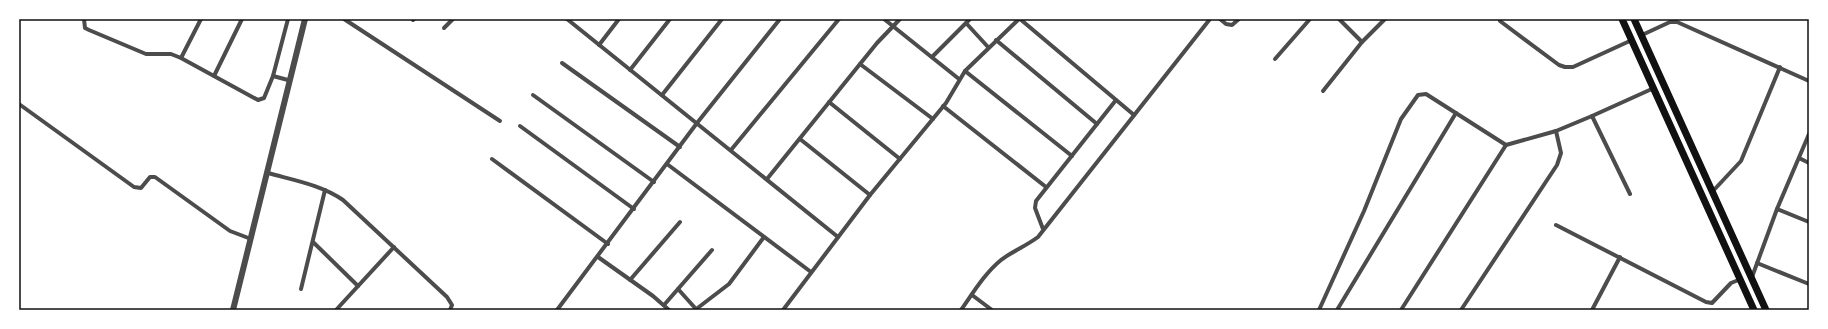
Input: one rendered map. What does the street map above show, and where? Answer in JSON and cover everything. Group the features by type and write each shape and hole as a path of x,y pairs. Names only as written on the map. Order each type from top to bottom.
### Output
{"main road":[{"path":"1622,19 1754,310"},
{"path":"1634,19 1766,310"},
{"path":"1644,67 1654,62"}],"street":[{"path":"84,19 85,28 146,54 171,54 255,99 261,100 264,98 275,76 288,19"},
{"path":"180,58 200,19"},
{"path":"214,76 242,19"},
{"path":"233,310 268,173 288,80 305,19"},
{"path":"344,19 500,121"},
{"path":"444,28 453,19"},
{"path":"568,19 838,237"},
{"path":"599,44 619,19"},
{"path":"630,70 670,19"},
{"path":"662,95 722,19"},
{"path":"557,310 598,258 697,124 780,19"},
{"path":"731,150 839,19"},
{"path":"884,19 959,79"},
{"path":"767,179 860,64 900,19"},
{"path":"932,57 970,19"},
{"path":"786,309 811,272 870,195 943,106 965,71 988,47 1019,19 1134,115"},
{"path":"961,310 1000,261 1032,241 1043,229 1210,19"},
{"path":"1220,19 1226,24 1232,25 1239,19"},
{"path":"1275,59 1310,19"},
{"path":"1339,19 1362,42"},
{"path":"1323,91 1362,42 1385,19"},
{"path":"1500,21 1559,65 1564,67 1573,67 1632,40"},
{"path":"1642,35 1670,22 1677,22 1809,81"},
{"path":"966,23 988,47"},
{"path":"996,40 1097,124"},
{"path":"562,63 680,147"},
{"path":"860,64 933,119"},
{"path":"1713,191 1741,161 1780,68"},
{"path":"965,71 1072,156"},
{"path":"275,76 288,80"},
{"path":"1401,310 1506,145 1556,131 1654,88"},
{"path":"1319,310 1364,211 1401,120 1409,106 1418,95 1424,93 1506,145"},
{"path":"533,95 654,182"},
{"path":"1043,229 1035,204 1046,187 1116,100"},
{"path":"829,102 900,159"},
{"path":"19,104 134,187 141,188 150,177 155,177 230,231 251,239"},
{"path":"943,106 1046,187"},
{"path":"1337,310 1456,113"},
{"path":"1592,116 1630,194"},
{"path":"520,126 634,209"},
{"path":"1461,310 1557,165 1561,153 1556,131"},
{"path":"1556,225 1710,303 1714,301 1731,283 1752,278 1777,209 1809,134"},
{"path":"800,139 870,195"},
{"path":"1799,158 1809,163"},
{"path":"492,159 608,244"},
{"path":"667,164 811,272"},
{"path":"268,173 334,193 447,297 452,306 450,310"},
{"path":"301,289 325,190"},
{"path":"1777,209 1809,222"},
{"path":"630,280 680,222"},
{"path":"678,289 696,310 729,284 764,237"},
{"path":"313,242 358,286"},
{"path":"336,310 394,247"},
{"path":"664,304 712,250"},
{"path":"1592,310 1620,257"},
{"path":"598,258 664,304 669,310"},
{"path":"1757,263 1809,284"},
{"path":"972,295 992,310"}]}
